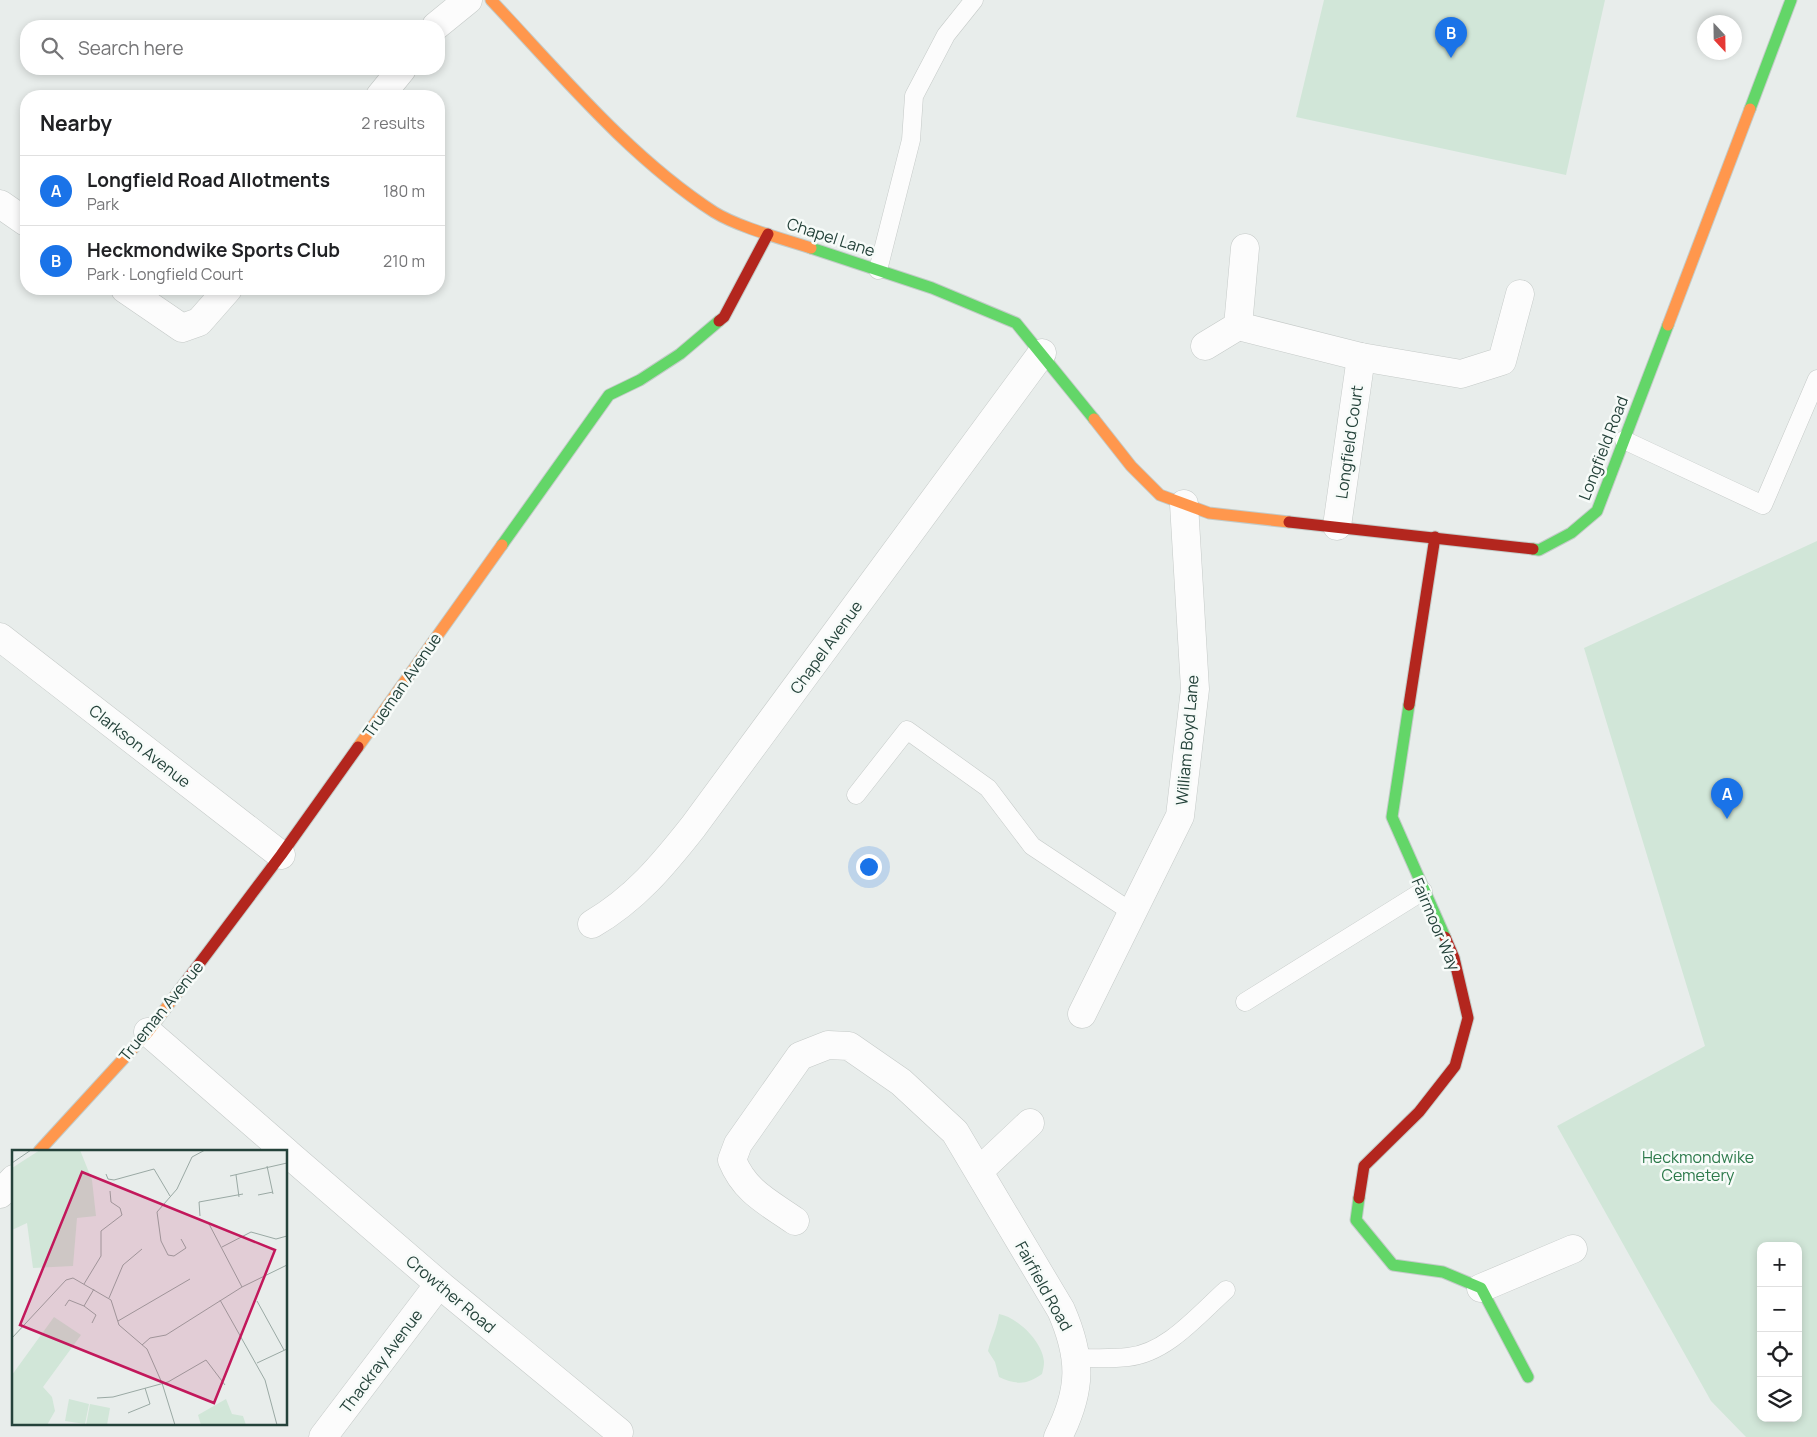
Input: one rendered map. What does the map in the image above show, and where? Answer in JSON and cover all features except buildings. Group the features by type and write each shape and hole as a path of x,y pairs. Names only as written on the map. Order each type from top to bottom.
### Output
{"street":[{"path":"443,20 468,0"},
{"name":"Chapel Lane","path":"491,0 574,89 658,171 716,213 768,234 932,288 1016,323 1131,466 1172,499"},
{"name":"Longfield Road","path":"1172,499 1209,513 1539,550 1571,533 1597,511 1792,0"},
{"path":"385,90 397,75"},
{"path":"0,204 20,218"},
{"name":"Trueman Avenue","path":"40,1150 148,1032 281,855 609,395 640,380 680,354 724,317 768,234"},
{"path":"1238,326 1244,248"},
{"path":"1205,346 1238,326 1361,357 1461,374 1502,361 1520,294"},
{"path":"134,295 182,328 199,322 223,295"},
{"name":"Chapel Avenue","path":"592,924 633,897 664,864 1042,353"},
{"name":"Longfield Court","path":"1337,526 1361,357"},
{"name":"William Boyd Lane","path":"1082,1014 1180,816 1195,689 1172,499"},
{"name":"Fairmoor Way","path":"1435,537 1392,817 1454,958 1468,1018 1455,1066 1418,1112 1364,1166 1356,1220 1393,1265 1443,1272 1481,1288"},
{"name":"Clarkson Avenue","path":"0,637 281,855"},
{"name":"Crowther Road","path":"148,1032 285,1150"},
{"name":"Fairfield Road","path":"796,1221 750,1189 739,1176 732,1160 738,1144 800,1056 828,1044 849,1046 901,1082 956,1132 1061,1310 1071,1334 1077,1358 1075,1389 1067,1419 1058,1437"},
{"path":"979,1171 1030,1123"},
{"name":"Crowther Road","path":"288,1153 439,1284 620,1432"},
{"path":"0,1194 12,1181"},
{"path":"1528,1377 1481,1288 1573,1249"},
{"name":"Thackray Avenue","path":"323,1437 439,1284"}],"lane":[{"path":"878,270 911,140 914,96 946,35 974,0"},
{"path":"1624,440 1763,505 1817,379"},
{"path":"856,795 907,730 988,788 1032,846 1133,912"},
{"path":"1245,1002 1423,891"},
{"path":"1077,1358 1129,1357 1147,1353 1162,1345 1226,1290"}],"green space":[{"path":"1324,0 1605,0 1566,175 1296,117"},
{"name":"Heckmondwike Cemetery","path":"1817,541 1817,1437 1746,1437 1711,1401 1557,1126 1705,1046 1584,648"},
{"path":"999,1314 1021,1325 1039,1346 1043,1354 1044,1364 1042,1374 1037,1378 1021,1383 999,1377 995,1362 988,1351"}],"traffic: fast":[{"path":"1750,109 1791,0"},
{"path":"811,248 932,288 1016,323 1094,419"},
{"path":"502,545 609,395 640,380 680,354 719,321"},
{"path":"1533,549 1539,550 1571,533 1597,511 1668,325"},
{"path":"1409,705 1392,817 1445,937"},
{"path":"1359,1198 1356,1220 1393,1265 1443,1272 1481,1288 1528,1377"}],"traffic: slow":[{"path":"491,0 596,113 653,166 683,190 714,212 735,223 811,248"},
{"path":"1668,325 1750,109"},
{"path":"1094,419 1131,466 1160,495 1209,513 1289,522"},
{"path":"358,747 502,545"},
{"path":"40,1150 148,1032 181,988"}],"traffic: jam":[{"path":"719,321 724,317 768,234"},
{"path":"1289,522 1533,549"},
{"path":"1409,705 1435,537"},
{"path":"181,988 281,855 358,747"},
{"path":"1359,1198 1364,1166 1419,1112 1455,1066 1468,1018 1454,958 1445,937"}],"place":[{"name":"Heckmondwike Sports Club","path":"1451,58"},
{"name":"Longfield Road Allotments","path":"1727,819"}]}
